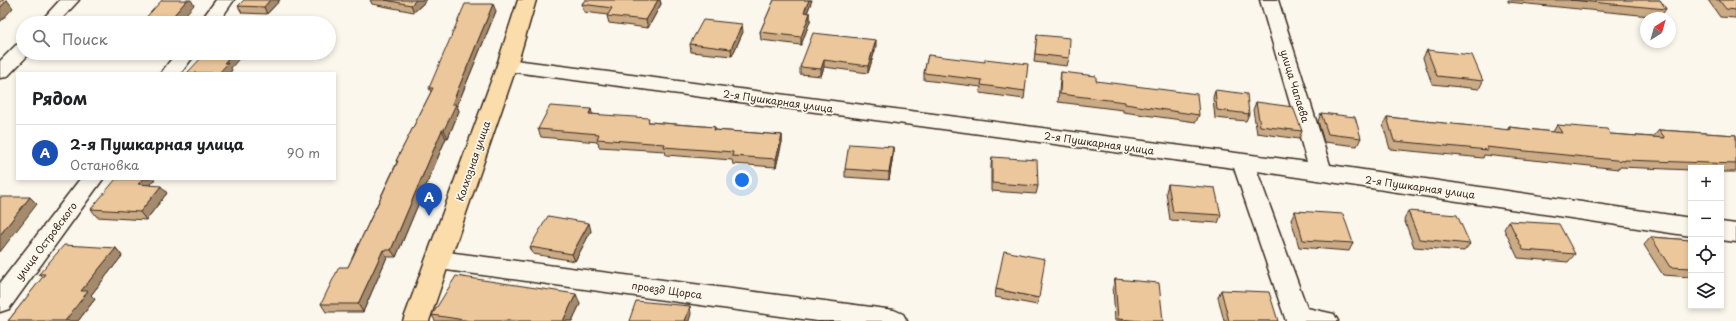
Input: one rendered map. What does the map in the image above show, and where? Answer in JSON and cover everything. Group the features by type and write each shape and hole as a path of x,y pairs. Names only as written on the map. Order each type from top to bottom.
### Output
{"main road":[{"name":"Колхозная улица","path":"416,321 439,260 507,65 527,0"}],"street":[{"path":"55,16 70,0"},
{"path":"213,16 225,0"},
{"name":"улица Чапаева","path":"1269,0 1321,172"},
{"path":"0,72 16,55"},
{"path":"172,72 181,60"},
{"name":"2-я Пушкарная улица","path":"507,65 1321,172 1688,226"},
{"path":"1243,162 1299,319 1325,321"},
{"name":"улица Островского","path":"0,302 91,180"},
{"path":"1724,231 1736,233"},
{"name":"проезд Щорса","path":"439,260 894,321"}],"building":[{"path":"7,0 0,8 0,1"},
{"path":"162,0 187,0 173,16 147,16"},
{"path":"244,0 270,0 264,7 238,6"},
{"path":"385,0 416,0 411,5"},
{"path":"585,0 658,0 646,20 607,16 612,8 582,4"},
{"path":"774,0 809,0 804,12 810,13 801,37 760,32"},
{"path":"1570,0 1660,0 1666,9"},
{"path":"1719,0 1736,0 1736,10 1726,9"},
{"path":"465,4 493,4 452,104 456,104 444,130 442,130 391,250 383,250 358,304 321,304 339,267 348,267 398,161 396,161 433,88 429,88"},
{"path":"703,20 742,24 731,49 690,44"},
{"path":"813,33 876,40 868,66 824,60 821,69 800,67"},
{"path":"1037,35 1070,38 1069,58 1035,54"},
{"path":"1427,50 1472,55 1483,81 1437,76"},
{"path":"928,55 985,62 985,59 1028,64 1025,91 981,85 982,80 924,73"},
{"path":"199,60 227,60 224,63 228,63 220,72 188,72"},
{"path":"1061,72 1096,76 1096,81 1197,94 1199,115 1125,104 1125,102 1060,94"},
{"path":"1215,90 1247,94 1249,114 1217,110"},
{"path":"1256,102 1293,107 1302,131 1260,126"},
{"path":"550,106 591,109 589,114 649,118 648,122 715,127 714,130 782,135 776,159 732,156 733,152 664,147 665,144 597,139 599,134 538,129"},
{"path":"1321,113 1355,117 1361,138 1328,134"},
{"path":"1387,117 1510,130 1509,127 1562,133 1557,125 1607,129 1610,134 1665,138 1659,130 1736,135 1736,164 1625,161 1486,147 1488,150 1394,141"},
{"path":"849,144 893,147 889,172 845,169"},
{"path":"992,157 1037,160 1038,186 992,183"},
{"path":"115,180 142,180 138,184 161,186 140,212 91,209"},
{"path":"1168,184 1215,188 1221,215 1173,212"},
{"path":"0,197 30,197 0,235"},
{"path":"1295,211 1343,214 1353,243 1303,240"},
{"path":"1408,211 1457,215 1470,244 1419,239"},
{"path":"548,216 589,223 572,254 530,247"},
{"path":"1509,221 1559,224 1575,254 1523,250"},
{"path":"1651,237 1688,240 1688,268 1670,267"},
{"path":"64,245 116,248 81,291 88,291 65,321 8,321 45,274 39,274"},
{"path":"1004,251 1045,259 1039,298 996,289"},
{"path":"456,276 576,294 563,321 471,321 432,315"},
{"path":"1115,279 1159,283 1163,321 1118,319"},
{"path":"1221,290 1269,292 1278,321 1229,321"},
{"path":"636,301 690,306 685,321 629,321"}],"place":[{"name":"2-я Пушкарная улица","path":"429,216"}]}
